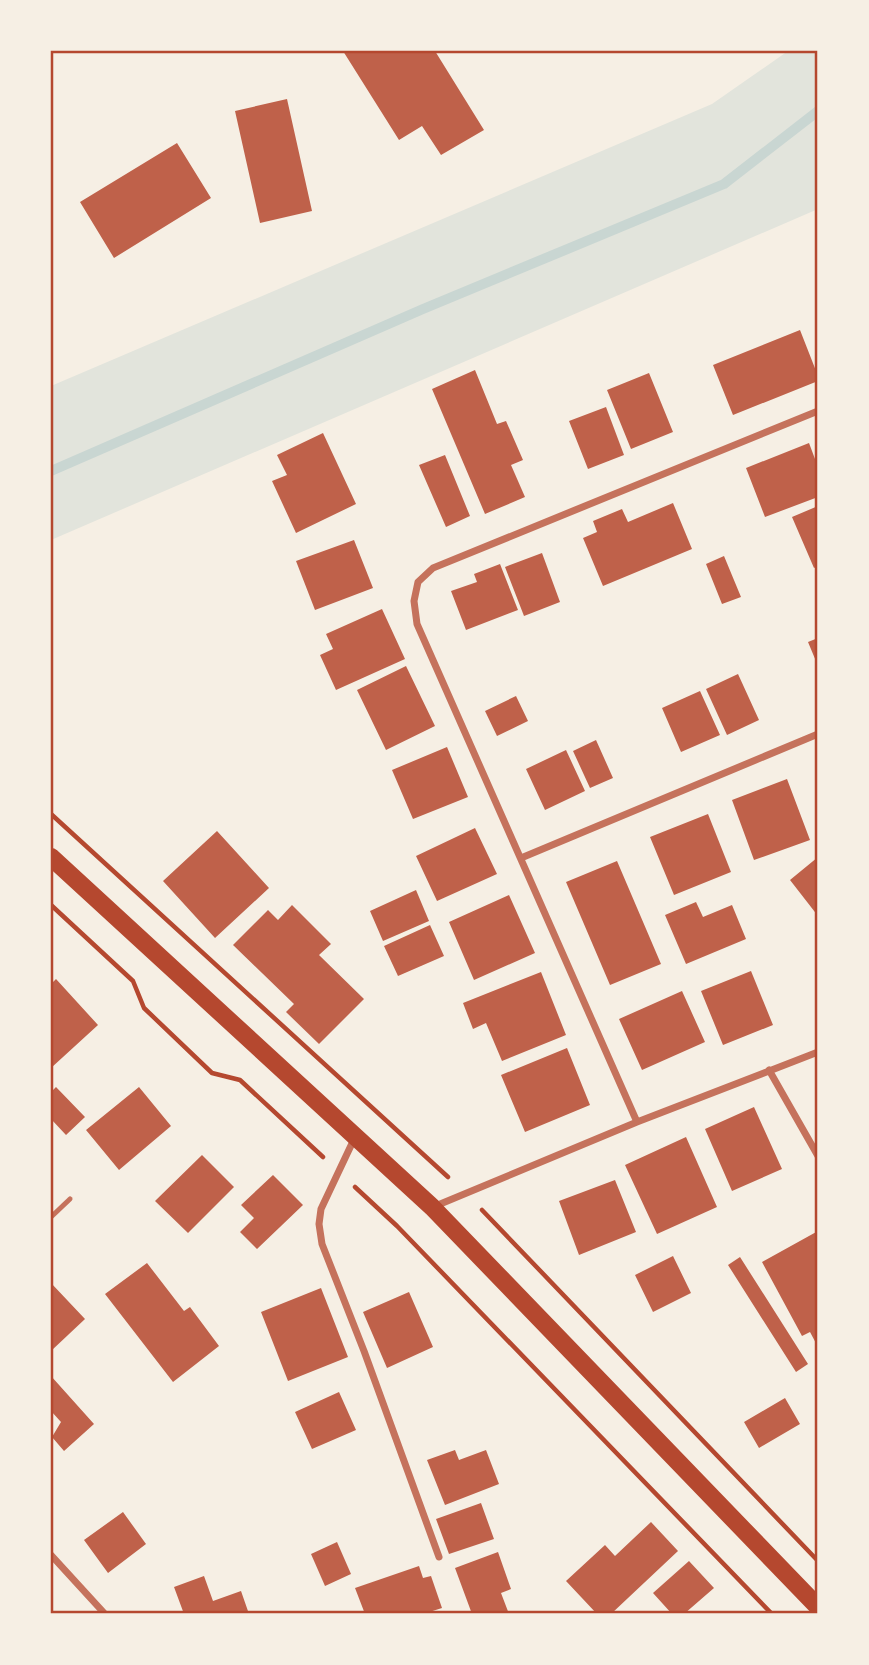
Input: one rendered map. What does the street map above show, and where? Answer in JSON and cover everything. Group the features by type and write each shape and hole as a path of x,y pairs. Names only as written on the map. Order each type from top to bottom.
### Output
{"main road":[{"path":"51,857 432,1207 818,1607"}],"street":[{"path":"637,1122 417,624 414,601 418,582 433,568 818,411"},
{"path":"521,858 818,734"},
{"path":"432,1207 637,1122 818,1052"},
{"path":"769,1070 818,1156"},
{"path":"356,1137 321,1209 319,1224 322,1244 439,1557"},
{"path":"51,1555 105,1614"}],"lane":[{"path":"51,1217 70,1199"}],"path":[{"path":"51,905 133,981 144,1008 212,1073 240,1080 397,1226 772,1614"}],"shaded area":[{"path":"788,51 818,51 818,209 51,540 51,386 712,104"}],"building":[{"path":"343,51 435,51 484,130 441,155 422,126 399,140"},
{"path":"287,99 312,211 260,223 235,111"},
{"path":"177,143 211,198 114,258 80,202"},
{"path":"800,330 818,381 733,415 713,365"},
{"path":"475,370 497,424 506,421 523,460 511,465 525,497 485,514 432,389"},
{"path":"649,373 673,432 631,449 607,390"},
{"path":"606,407 624,455 588,469 569,421"},
{"path":"323,433 356,504 296,533 272,481 287,475 277,455"},
{"path":"809,443 818,467 818,497 765,517 746,468"},
{"path":"445,455 470,516 446,527 419,465"},
{"path":"673,503 692,549 603,586 583,538 597,532 593,521 622,509 628,522"},
{"path":"818,506 818,566 814,568 792,517"},
{"path":"354,540 373,588 315,610 296,561"},
{"path":"542,553 560,602 524,616 505,567"},
{"path":"724,556 741,597 722,604 706,564"},
{"path":"500,564 518,610 466,630 451,591 477,582 474,574"},
{"path":"382,609 405,659 336,690 320,655 333,649 326,634"},
{"path":"818,638 818,666 808,642"},
{"path":"406,666 435,726 386,750 357,690"},
{"path":"738,674 759,720 727,735 706,689"},
{"path":"700,691 720,735 681,752 662,708"},
{"path":"516,696 528,721 497,736 485,711"},
{"path":"596,740 613,778 590,788 573,751"},
{"path":"447,747 468,797 413,819 392,770"},
{"path":"566,750 585,791 545,810 526,769"},
{"path":"787,779 810,840 754,860 732,800"},
{"path":"708,814 731,872 674,895 650,837"},
{"path":"475,828 497,874 437,901 416,856"},
{"path":"217,831 269,888 215,938 163,881"},
{"path":"818,857 818,916 790,880"},
{"path":"617,861 661,964 610,985 566,882"},
{"path":"416,890 429,921 383,941 370,911"},
{"path":"509,895 535,953 474,980 449,922"},
{"path":"696,902 703,917 732,905 746,939 686,964 665,915"},
{"path":"292,905 331,944 319,955 364,999 319,1044 286,1012 294,1004 233,945 268,910 278,920"},
{"path":"430,925 444,956 398,976 384,946"},
{"path":"751,971 773,1025 723,1045 701,991"},
{"path":"541,972 566,1035 502,1061 486,1023 473,1029 463,1003"},
{"path":"56,979 98,1025 51,1068 51,984"},
{"path":"682,991 705,1042 642,1070 619,1019"},
{"path":"567,1048 590,1105 525,1132 501,1075"},
{"path":"56,1087 85,1117 66,1135 51,1119 51,1092"},
{"path":"139,1087 171,1126 119,1170 86,1130"},
{"path":"754,1107 782,1169 732,1191 705,1129"},
{"path":"686,1137 717,1207 657,1234 625,1165"},
{"path":"202,1155 234,1187 188,1233 155,1201"},
{"path":"273,1175 303,1205 257,1249 240,1232 254,1218 241,1205"},
{"path":"615,1180 636,1232 579,1255 559,1201"},
{"path":"818,1231 818,1347 810,1332 802,1336 762,1262"},
{"path":"673,1256 691,1293 653,1312 635,1275"},
{"path":"740,1257 808,1364 796,1372 728,1265"},
{"path":"147,1263 184,1311 190,1307 219,1346 173,1382 105,1294"},
{"path":"51,1283 85,1319 51,1351"},
{"path":"321,1288 348,1357 288,1381 261,1312"},
{"path":"409,1292 433,1347 387,1368 363,1312"},
{"path":"51,1376 94,1424 64,1451 52,1437 61,1422 51,1411"},
{"path":"339,1392 356,1430 312,1449 295,1412"},
{"path":"785,1398 800,1424 759,1448 744,1422"},
{"path":"455,1450 459,1460 486,1450 499,1484 445,1505 427,1460"},
{"path":"481,1503 494,1539 449,1554 436,1519"},
{"path":"123,1512 146,1544 108,1573 84,1540"},
{"path":"651,1522 678,1551 611,1614 597,1614 566,1581 605,1545 615,1556"},
{"path":"337,1542 351,1574 325,1586 311,1554"},
{"path":"498,1552 511,1589 501,1593 509,1614 472,1614 455,1568"},
{"path":"689,1561 714,1588 684,1614 672,1614 653,1593"},
{"path":"419,1566 423,1578 431,1576 442,1608 423,1614 365,1614 355,1588"},
{"path":"204,1576 213,1601 241,1591 249,1614 184,1614 174,1587"}],"waterway":[{"path":"51,471 423,309 724,184 818,111"}]}
